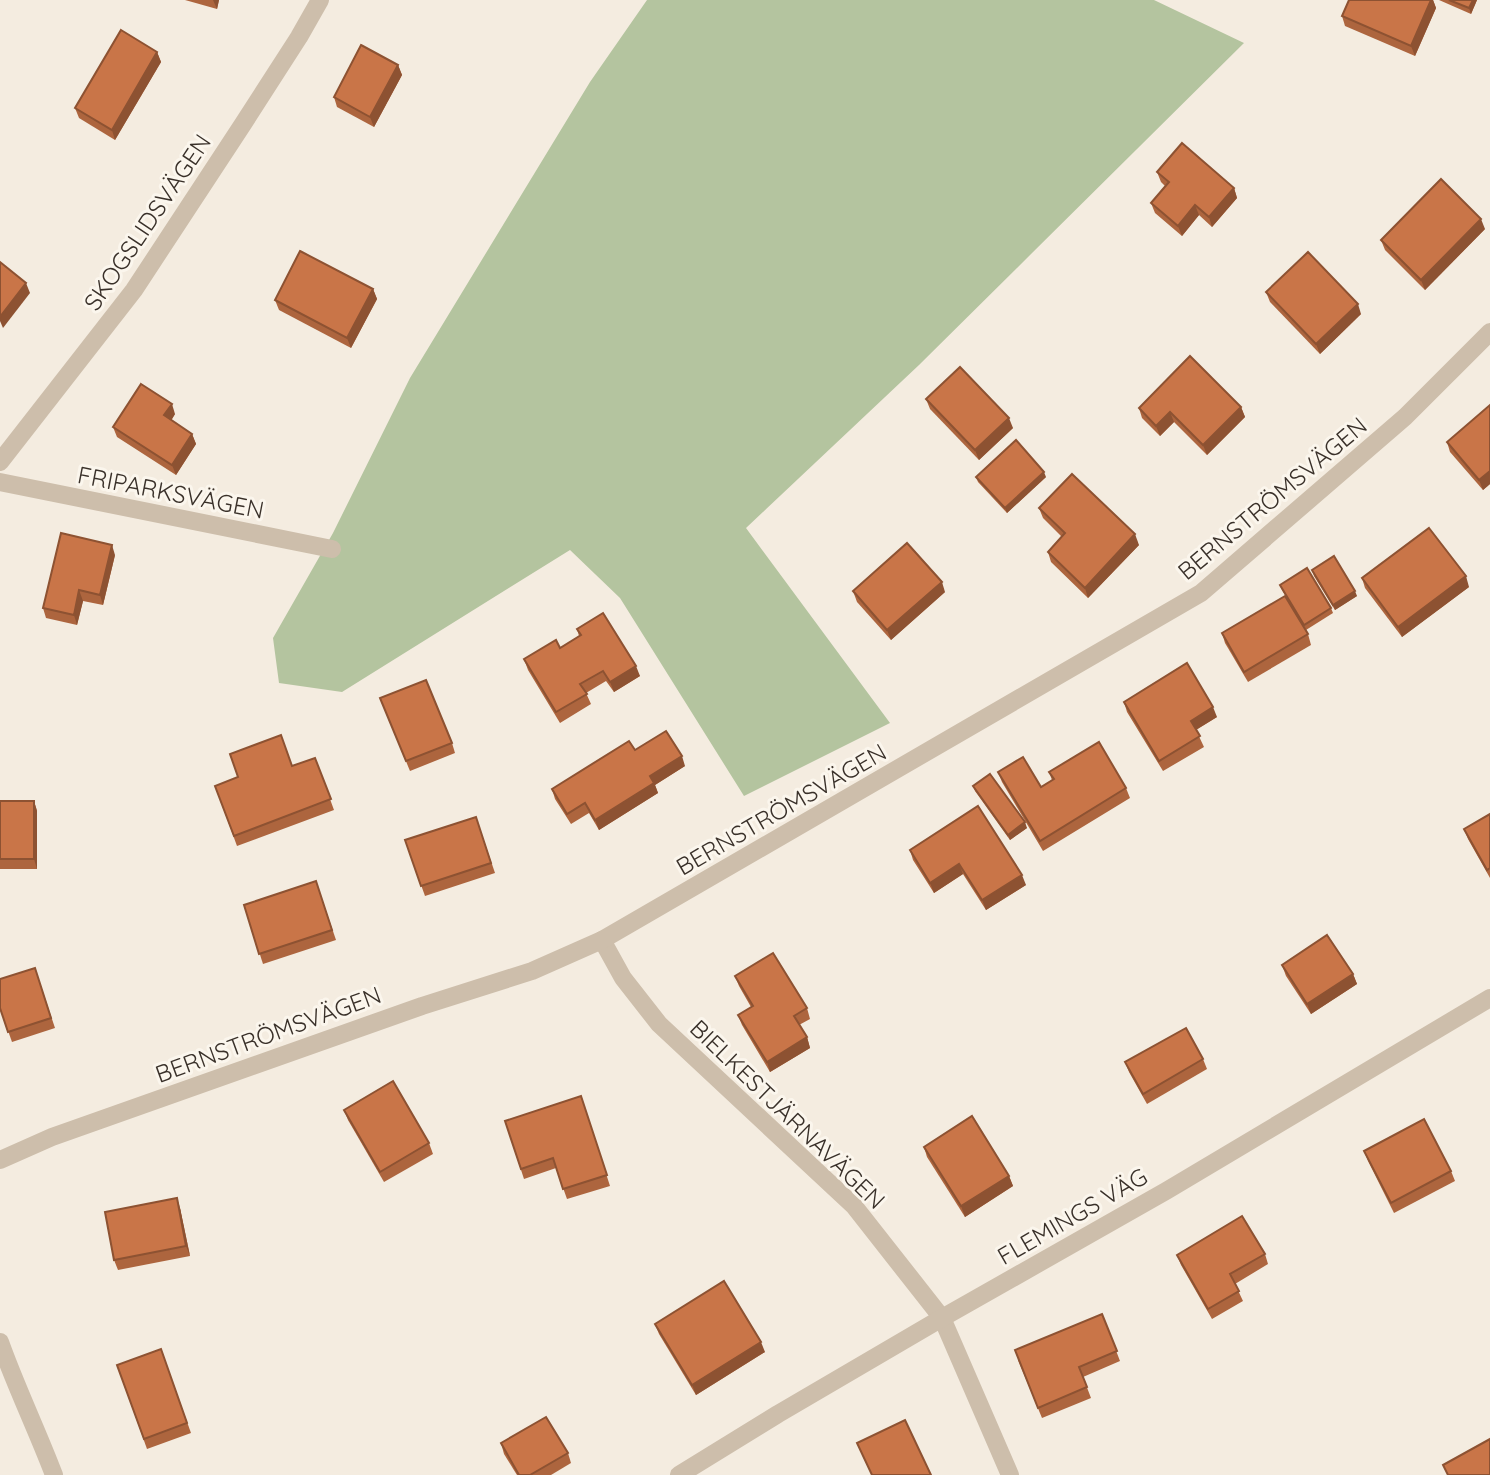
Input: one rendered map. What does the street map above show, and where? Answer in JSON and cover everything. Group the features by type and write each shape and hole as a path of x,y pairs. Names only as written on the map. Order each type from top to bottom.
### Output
{"street":[{"name":"SKOGSLIDSVÄGEN","path":"0,463 134,290 285,59 320,0"},
{"name":"BERNSTRÖMSVÄGEN","path":"0,1160 52,1137 422,1006 532,971 602,940 1201,593 1405,417 1490,332"},
{"name":"FRIPARKSVÄGEN","path":"0,482 332,549"},
{"name":"BIELKESTJÄRNAVÄGEN","path":"602,940 624,978 659,1024 854,1206 942,1318 1010,1475"},
{"name":"FLEMINGS VÄG","path":"678,1475 942,1318 1166,1191 1490,998"},
{"path":"0,1342 54,1475"}],"green space":[{"path":"647,0 1154,0 1244,43 919,365 746,528 890,723 744,796 620,598 570,550 342,692 279,683 273,638 333,533 410,378 590,82"}],"building":[{"path":"1349,0 1431,0 1411,46 1342,16"},
{"path":"1449,0 1473,0 1469,8"},
{"path":"121,30 157,52 112,130 75,108"},
{"path":"361,45 398,65 370,117 334,97"},
{"path":"1182,143 1234,188 1209,217 1195,205 1178,226 1151,203 1169,182 1157,172"},
{"path":"1441,179 1481,219 1421,280 1381,240"},
{"path":"300,251 373,289 347,338 275,300"},
{"path":"1308,252 1358,304 1316,344 1266,292"},
{"path":"0,262 26,283 0,317"},
{"path":"1190,356 1241,407 1203,445 1170,412 1156,426 1139,408"},
{"path":"960,367 1009,418 975,450 926,399"},
{"path":"141,384 172,404 164,415 192,434 172,465 113,427"},
{"path":"1490,405 1490,471 1479,480 1447,442"},
{"path":"1016,440 1044,472 1005,508 976,477"},
{"path":"1072,474 1135,534 1085,588 1048,552 1065,533 1039,508"},
{"path":"1429,528 1466,576 1398,627 1362,578"},
{"path":"61,533 112,545 100,595 79,590 74,615 43,608"},
{"path":"907,543 942,582 887,630 853,591"},
{"path":"1334,556 1355,591 1333,605 1312,570"},
{"path":"1307,568 1331,608 1304,625 1280,585"},
{"path":"1285,596 1308,634 1244,672 1222,633"},
{"path":"603,613 636,666 610,682 603,671 580,684 587,694 556,712 524,659 556,640 560,648 581,635 577,629"},
{"path":"1187,663 1213,707 1191,721 1200,736 1159,761 1124,702"},
{"path":"426,680 452,743 406,761 380,698"},
{"path":"666,731 682,756 650,776 654,783 595,820 585,803 567,814 552,789 629,741 635,750"},
{"path":"281,735 292,766 315,758 331,799 234,836 215,786 238,777 230,754"},
{"path":"1099,742 1126,788 1040,841 998,772 1023,757 1041,787 1054,779 1049,772"},
{"path":"990,774 1025,822 1008,835 973,786"},
{"path":"0,801 34,801 34,859 0,859"},
{"path":"978,806 1022,875 982,900 959,864 930,883 910,850"},
{"path":"1490,814 1490,868 1487,870 1464,829"},
{"path":"476,817 491,863 421,886 405,840"},
{"path":"316,881 332,930 259,954 244,905"},
{"path":"1327,935 1353,974 1307,1004 1282,965"},
{"path":"773,953 807,1008 794,1016 807,1037 767,1062 738,1015 753,1006 735,976"},
{"path":"35,968 51,1018 8,1032 0,1008 0,979"},
{"path":"1186,1028 1203,1059 1143,1094 1125,1062"},
{"path":"393,1081 429,1143 380,1172 344,1110"},
{"path":"581,1096 607,1175 563,1189 553,1158 521,1169 505,1121"},
{"path":"972,1116 1009,1176 961,1206 924,1147"},
{"path":"1424,1119 1451,1171 1391,1203 1364,1151"},
{"path":"177,1198 186,1246 114,1260 105,1212"},
{"path":"1242,1216 1265,1254 1230,1274 1239,1291 1208,1309 1177,1255"},
{"path":"724,1281 761,1342 692,1385 655,1324"},
{"path":"1102,1314 1117,1351 1079,1367 1087,1387 1038,1408 1015,1350"},
{"path":"161,1349 187,1423 144,1439 117,1365"},
{"path":"546,1417 568,1453 530,1475 519,1475 501,1443"},
{"path":"905,1420 931,1475 872,1475 857,1443"},
{"path":"1490,1439 1490,1475 1448,1475 1443,1465"}]}
